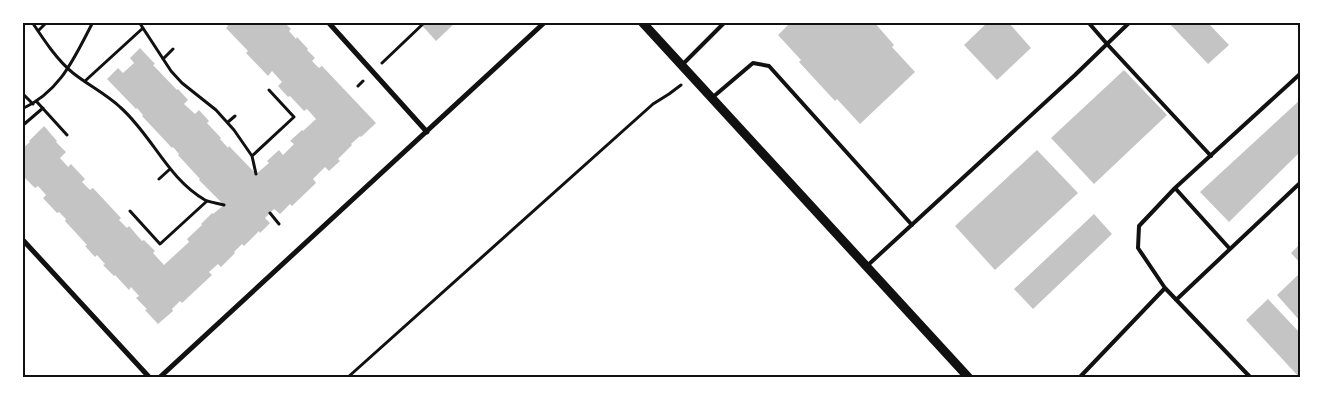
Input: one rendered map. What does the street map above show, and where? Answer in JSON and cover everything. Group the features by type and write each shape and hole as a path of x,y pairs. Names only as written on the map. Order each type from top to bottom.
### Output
{"street":[{"path":"328,22 427,132"},
{"path":"159,378 545,22"},
{"path":"642,22 969,378"},
{"path":"22,239 150,378"}],"lane":[{"path":"681,65 725,22"},
{"path":"1088,22 1211,156"},
{"path":"866,266 1075,75 1130,22"},
{"path":"712,98 753,63 769,66 912,225"},
{"path":"1251,378 1165,288 1138,248 1139,226 1175,188 1300,74"},
{"path":"1176,300 1300,183"},
{"path":"1175,188 1230,249"},
{"path":"1079,378 1165,288"}],"path":[{"path":"32,22 68,69 110,98 131,117 178,177 207,201 224,205"},
{"path":"38,31 47,22"},
{"path":"22,109 35,103 50,90 68,69 92,22"},
{"path":"139,22 182,83 228,122 252,156 256,174"},
{"path":"381,64 425,22"},
{"path":"85,80 143,28"},
{"path":"163,58 173,49"},
{"path":"347,378 653,104 691,76"},
{"path":"358,86 363,81"},
{"path":"252,156 294,117 269,90"},
{"path":"22,93 43,108 67,135"},
{"path":"22,126 43,108"},
{"path":"228,122 235,116"},
{"path":"159,179 170,169"},
{"path":"130,211 160,244 207,201"},
{"path":"270,213 279,224"}],"building":[{"path":"225,22 284,22 291,29 289,31 296,39 297,37 315,58 312,61 319,68 322,66 376,123 351,144 338,159 340,161 329,171 325,167 313,179 316,183 292,206 290,204 280,214 274,209 265,218 270,223 260,233 259,231 244,246 242,244 221,267 218,264 209,272 212,275 182,303 180,301 172,309 173,311 158,324 136,298 139,296 131,287 129,290 103,265 105,264 97,255 95,257 85,246 87,245 65,221 66,219 59,212 57,213 43,198 46,195 38,186 35,188 22,175 22,149 44,126 66,152 60,158 68,167 71,164 85,179 82,182 90,190 93,188 121,218 119,220 127,228 129,226 142,241 144,240 155,251 153,253 164,265 189,242 187,239 212,213 224,205 199,180 173,147 142,116 137,108 107,79 118,68 123,73 134,63 130,58 140,48 155,64 153,65 188,100 184,104 195,114 199,110 209,121 207,123 228,148 229,146 256,174 269,163 267,161 279,150 283,155 294,144 290,141 316,119 307,109 304,111 290,96 288,97 278,86 282,82 272,71 268,76 246,53 248,51 226,28 228,26"},
{"path":"419,22 456,22 436,41"},
{"path":"791,22 874,22 894,45 892,47 915,72 860,124 837,99 835,101 799,62 801,60 778,35"},
{"path":"988,22 1008,22 1031,48 997,80 964,45"},
{"path":"1168,22 1207,22 1229,45 1208,64"},
{"path":"1124,70 1167,115 1094,184 1051,138"},
{"path":"1300,100 1300,152 1229,222 1200,192"},
{"path":"1037,150 1078,193 995,270 955,226"},
{"path":"1094,214 1112,234 1033,309 1014,289"},
{"path":"1300,244 1300,263 1291,253"},
{"path":"1298,275 1300,278 1300,321 1277,295"},
{"path":"1268,299 1300,333 1300,378 1246,320"}]}
